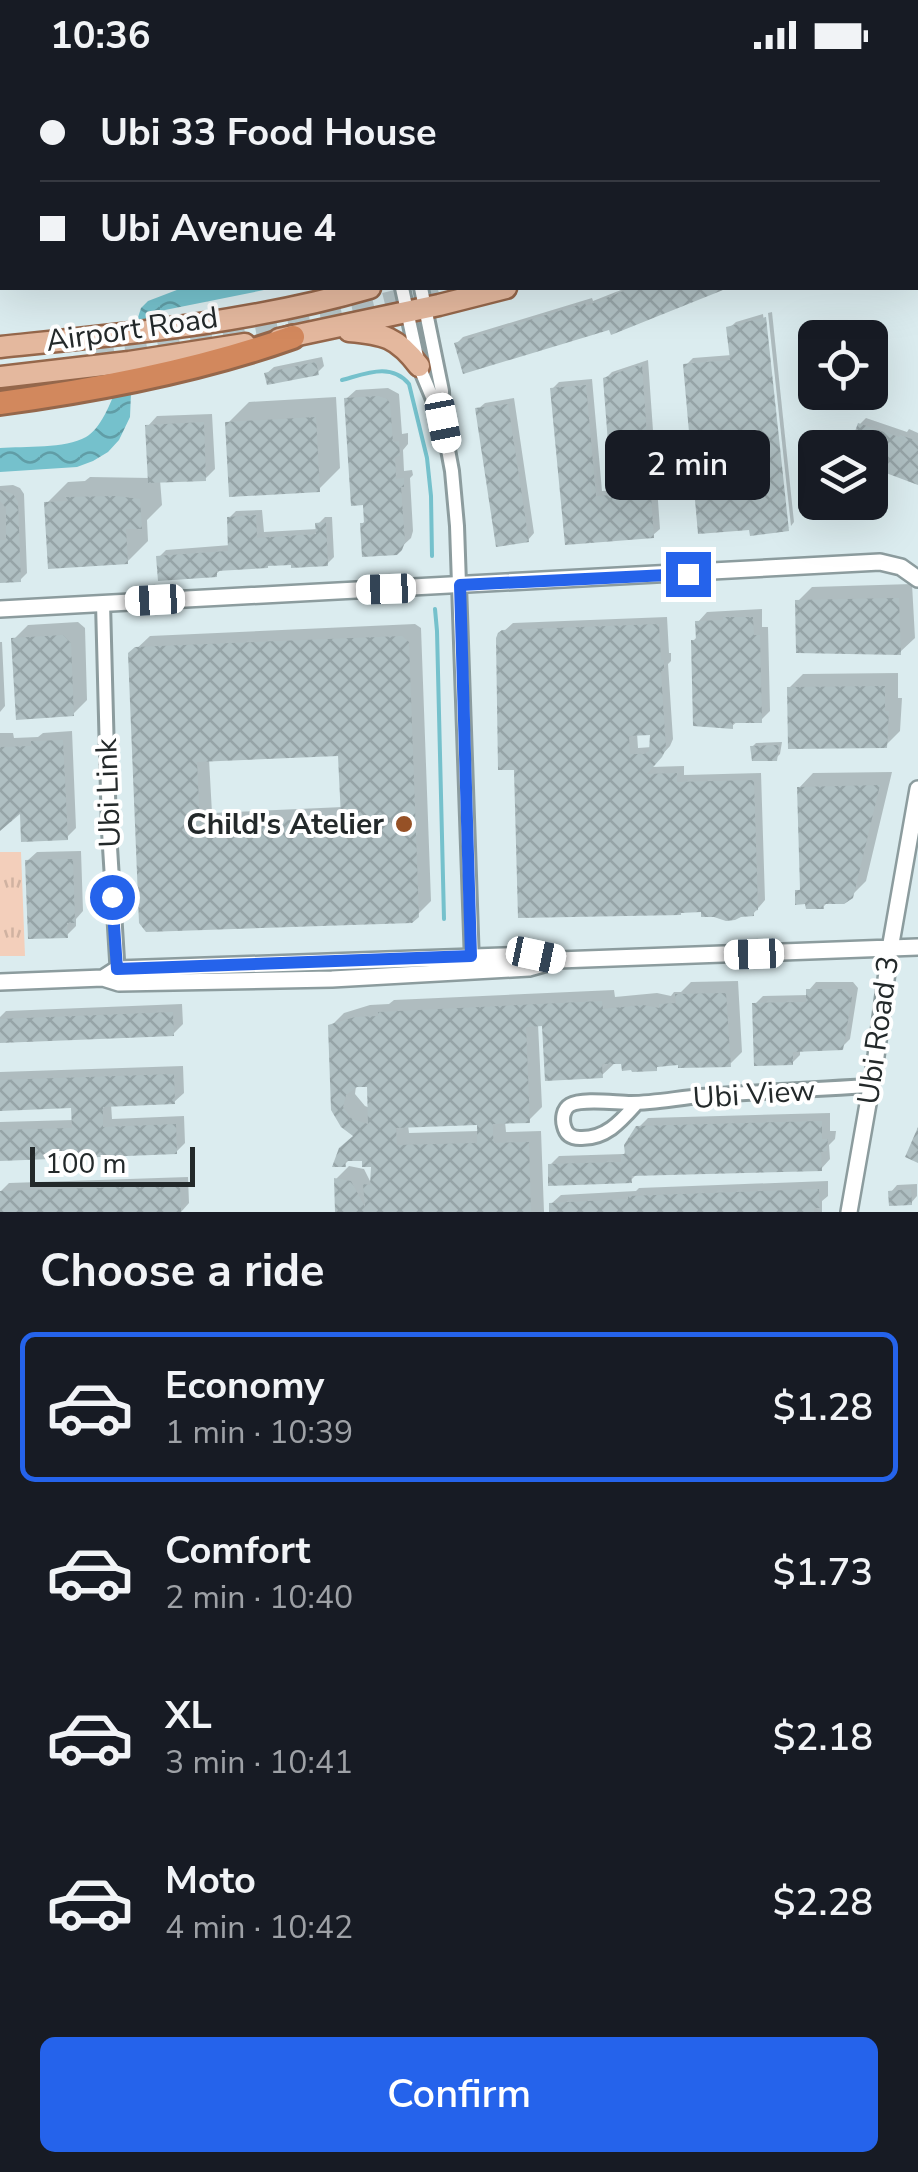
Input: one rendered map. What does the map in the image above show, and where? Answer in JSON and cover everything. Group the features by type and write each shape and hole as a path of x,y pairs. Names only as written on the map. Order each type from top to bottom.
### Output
{"highway":[{"path":"0,403 242,355 293,336"}],"main road":[{"name":"Airport Road","path":"0,376 129,362 293,336 418,302 493,290"},
{"name":"Airport Road","path":"0,347 165,330 350,291"},
{"path":"326,330 377,333 391,338 419,366"}],"street":[{"path":"418,302 419,366 443,423"},
{"path":"418,302 442,391 452,471 460,585 472,963"},
{"path":"0,609 880,562 894,564 913,575"},
{"name":"Ubi Link","path":"103,603 113,977"},
{"name":"Ubi Road 3","path":"849,1212 918,789"},
{"path":"0,982 113,977 332,980 472,963 529,968 558,960 918,947"},
{"name":"Ubi View","path":"637,1103 608,1132 594,1138 574,1138 564,1127 562,1117 569,1105 585,1102 637,1103 871,1086"}],"green space":[{"path":"0,852 21,852 25,956 0,956"}],"water":[{"path":"177,290 264,290 155,312 131,393 130,417 108,452 77,467 0,472 0,448 67,444 96,429 113,398 141,308 148,301"}],"building":[{"path":"626,290 723,290 611,335 609,330 463,374 454,343 585,303 586,306"},
{"path":"766,317 789,531 750,536 749,530 698,534 683,364 730,360 726,327"},
{"path":"316,362 319,375 267,385 264,373"},
{"path":"642,364 654,538 565,545 550,388 586,385 596,496 612,495 603,378"},
{"path":"378,396 390,403 393,442 399,441 396,479 404,478 401,487 405,542 397,555 362,557 363,505 351,506 344,398"},
{"path":"508,404 529,542 496,547 475,408"},
{"path":"316,417 320,492 229,497 225,422"},
{"path":"204,422 206,481 148,483 145,425"},
{"path":"858,423 878,430 855,430"},
{"path":"888,433 918,441 918,485 888,474"},
{"path":"0,490 13,494 18,502 21,582 0,583 0,540 6,540 6,508 0,501"},
{"path":"66,497 140,499 142,529 126,529 128,564 48,569 44,502 67,501"},
{"path":"256,515 257,538 316,534 315,523 326,522 328,566 268,566 217,571 217,577 158,581 156,556 228,551 227,517"},
{"path":"899,598 901,655 796,653 795,600"},
{"path":"753,617 754,635 760,635 762,723 733,723 733,729 693,726 691,640 696,640 695,621"},
{"path":"659,624 666,749 647,774 677,773 677,782 754,780 758,910 754,916 726,921 701,917 701,912 518,918 514,770 498,770 496,638 502,630","holes":["650,735 649,751 630,754 629,736"]},
{"path":"63,635 71,643 74,716 16,720 11,638"},
{"path":"402,636 409,642 419,917 412,923 146,932 139,923 128,653 135,647","holes":["338,756 341,818 200,824 197,762"]},
{"path":"885,686 885,711 889,711 887,748 788,749 787,687"},
{"path":"63,740 68,840 21,842 20,814 0,831 0,747"},
{"path":"779,745 777,761 752,761 750,746"},
{"path":"880,785 853,898 844,904 823,904 824,909 795,905 795,890 800,890 797,787"},
{"path":"73,859 75,923 67,923 68,938 28,939 25,860"},
{"path":"806,989 845,989 852,997 843,1050 793,1052 793,1065 754,1066 752,1003 806,1002"},
{"path":"726,993 731,1067 678,1065 632,1072 622,1071 621,1064 602,1064 603,1078 545,1081 542,1026 526,1027 530,1123 493,1124 493,1135 494,1143 529,1142 531,1212 335,1212 334,1178 351,1181 365,1207 363,1184 370,1185 371,1167 362,1167 362,1161 345,1161 346,1167 332,1167 339,1148 353,1136 341,1127 331,1110 328,1025 355,1017 378,1016 378,1012 602,1001 603,1009 643,1005 659,1008 659,1004 676,1003 675,994","holes":["357,1087 367,1087 368,1124 352,1119 343,1107 346,1095","477,1125 477,1143 397,1145 396,1128"]},
{"path":"173,1012 174,1036 0,1043 0,1019"},
{"path":"174,1074 175,1104 103,1107 103,1127 176,1124 177,1154 0,1161 0,1130 72,1128 71,1108 0,1111 0,1080"},
{"path":"822,1121 822,1139 828,1139 827,1151 821,1152 822,1171 631,1176 632,1183 548,1186 548,1164 621,1162 624,1145 636,1126"},
{"path":"918,1127 918,1163 905,1157"},
{"path":"180,1185 181,1212 0,1212 0,1191"},
{"path":"819,1189 820,1208 814,1208 814,1212 549,1212 549,1203 628,1196"},
{"path":"911,1189 912,1205 889,1206 888,1191"}],"waterway":[{"path":"342,380 386,371 409,384 427,458 432,556"},
{"path":"435,609 444,919"}],"tunnel":[{"path":"93,358 328,318 440,290"}],"place":[{"name":"Child's Atelier","path":"404,824"}],"route":[{"path":"112,897 117,969 471,956 460,585 688,574"}]}
